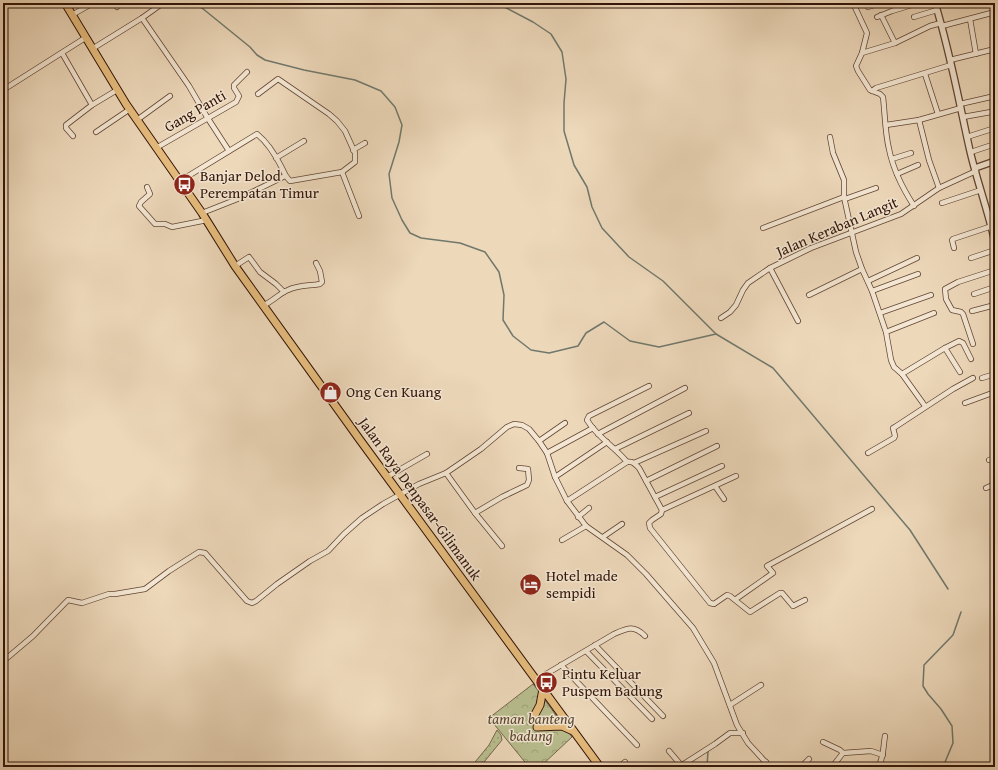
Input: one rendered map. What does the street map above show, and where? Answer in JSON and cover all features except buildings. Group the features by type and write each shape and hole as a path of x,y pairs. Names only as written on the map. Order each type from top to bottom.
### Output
{"highway":[{"name":"Jalan Raya Denpasar-Gilimanuk","path":"65,3 117,90 298,355 600,767"},
{"path":"532,720 540,705 543,689"},
{"path":"537,727 562,726 575,732"}],"street":[{"path":"72,15 93,3"},
{"path":"92,49 163,3"},
{"path":"853,3 867,33 862,53 856,66 867,87 883,97 889,150 906,194 913,207"},
{"path":"868,7 880,3"},
{"path":"895,43 879,16 918,3"},
{"path":"935,3 975,169 993,226 995,242"},
{"path":"914,17 937,10"},
{"path":"862,53 895,43 930,26 970,19 995,12"},
{"path":"142,18 189,86 229,151"},
{"path":"970,19 976,54"},
{"path":"3,90 85,38"},
{"path":"872,91 876,88 925,74 950,62 995,49"},
{"path":"62,53 92,105"},
{"name":"Gang Panti","path":"156,148 238,100 239,96 234,86 247,72"},
{"path":"925,74 938,114"},
{"path":"180,181 258,134 270,148 285,176 290,181 342,172 355,162 353,150 345,131 329,114 278,79 258,94"},
{"path":"73,136 66,128 66,125 92,105 117,90"},
{"path":"137,120 170,96"},
{"path":"886,125 919,120 995,96"},
{"path":"96,132 130,109"},
{"path":"963,117 991,112"},
{"path":"919,120 929,160 939,188"},
{"path":"967,137 995,128"},
{"path":"830,138 833,153 844,180 845,198 862,269 872,290 880,313 894,367 902,374 925,406"},
{"path":"276,158 304,140"},
{"path":"353,150 365,143"},
{"path":"971,152 995,144"},
{"path":"892,159 910,153"},
{"path":"975,169 995,161"},
{"path":"898,174 918,165"},
{"name":"Jalan Keraban Langit","path":"721,318 730,312 736,305 742,290 748,283 770,268 811,248 871,226 908,210 939,188 975,169"},
{"path":"342,172 359,216"},
{"path":"202,213 240,198 285,176"},
{"path":"147,186 150,194 141,202 139,206 156,224 165,224 172,227 207,220"},
{"path":"763,228 876,188"},
{"path":"942,203 981,190"},
{"path":"954,248 953,239 993,226"},
{"path":"971,258 995,250"},
{"path":"236,266 249,257 260,272 284,292"},
{"path":"868,281 916,258"},
{"path":"264,305 284,292 298,286 314,285 322,282 320,272 316,264"},
{"path":"770,268 798,321"},
{"path":"809,295 862,269"},
{"path":"973,344 963,314 952,310 948,305 945,289 958,282 995,270"},
{"path":"872,290 918,274"},
{"path":"974,294 995,287"},
{"path":"880,313 931,295"},
{"path":"972,311 995,305"},
{"path":"886,332 934,313"},
{"path":"902,374 945,348 961,341 971,359"},
{"path":"945,348 960,372"},
{"path":"982,378 995,374"},
{"path":"868,453 894,438 893,428 925,406 973,378"},
{"path":"649,386 589,416 587,420 598,434 628,462 634,464 646,480 662,512"},
{"path":"598,434 685,388"},
{"path":"964,404 995,392"},
{"path":"615,449 689,413"},
{"path":"3,660 33,636 68,600 82,603 109,594 145,589 169,571 199,552 205,553 247,601 256,601 276,584 328,551 362,518 400,494 446,472 480,449 507,427 514,424 526,426 539,441 547,454 555,477 567,501 578,517 586,526 627,555 693,628 714,663 737,725 755,751 770,767"},
{"path":"539,441 565,424"},
{"path":"547,454 593,428"},
{"path":"634,464 706,431"},
{"path":"555,477 607,442"},
{"path":"646,480 717,446"},
{"path":"387,477 427,454"},
{"path":"989,460 995,458"},
{"path":"567,501 628,462"},
{"path":"655,497 722,466"},
{"path":"475,513 502,497 527,485 529,480 528,469 519,468"},
{"path":"446,472 475,513 502,546"},
{"path":"736,476 662,512 649,523 650,528 710,603 714,604 727,596 730,596 736,599 750,612 780,593 782,593 793,606 805,600"},
{"path":"986,488 995,484"},
{"path":"715,486 724,499"},
{"path":"578,517 589,508"},
{"path":"736,599 773,573 767,566 872,509"},
{"path":"603,537 622,524"},
{"path":"562,540 586,526"},
{"path":"536,680 626,628 639,630 646,636"},
{"path":"595,646 664,716"},
{"path":"586,651 652,719"},
{"path":"561,665 637,745"},
{"path":"730,705 760,685"},
{"path":"669,751 680,766 730,733 743,733"},
{"path":"878,767 882,760 885,736"},
{"path":"823,742 843,753 871,752 883,755"},
{"path":"832,767 843,755 843,753"},
{"path":"801,767 809,759"},
{"path":"619,767 626,762"},
{"path":"760,767 766,762"}],"green space":[{"name":"taman banteng badung","path":"533,684 572,737 540,767 529,767 489,718"},
{"path":"497,730 501,735 502,740 480,767 471,767 489,745"}],"waterway":[{"path":"191,3 202,8 250,47 257,55 265,60 304,70 355,80 381,91 395,107 402,125 399,142 389,174 392,198 402,220 410,233 421,238 460,243 485,252 499,272 504,295 503,320 513,336 531,350 549,353 578,346 586,333 604,322 630,341 659,347 716,334"},
{"path":"497,3 533,22 551,34 562,52 566,79 564,131 574,165 587,187 592,207 602,228 629,257 663,281 716,334 773,368 910,530 948,589"},
{"path":"943,767 953,743 952,726 923,686 924,665 953,635 961,612"},
{"path":"707,767 708,751"}],"place":[{"name":"Banjar Delod Perempatan Timur","path":"185,185"},
{"name":"Ong Cen Kuang","path":"331,392"},
{"name":"Hotel made sempidi","path":"531,585"},
{"name":"Pintu Keluar Puspem Badung","path":"547,683"}]}
